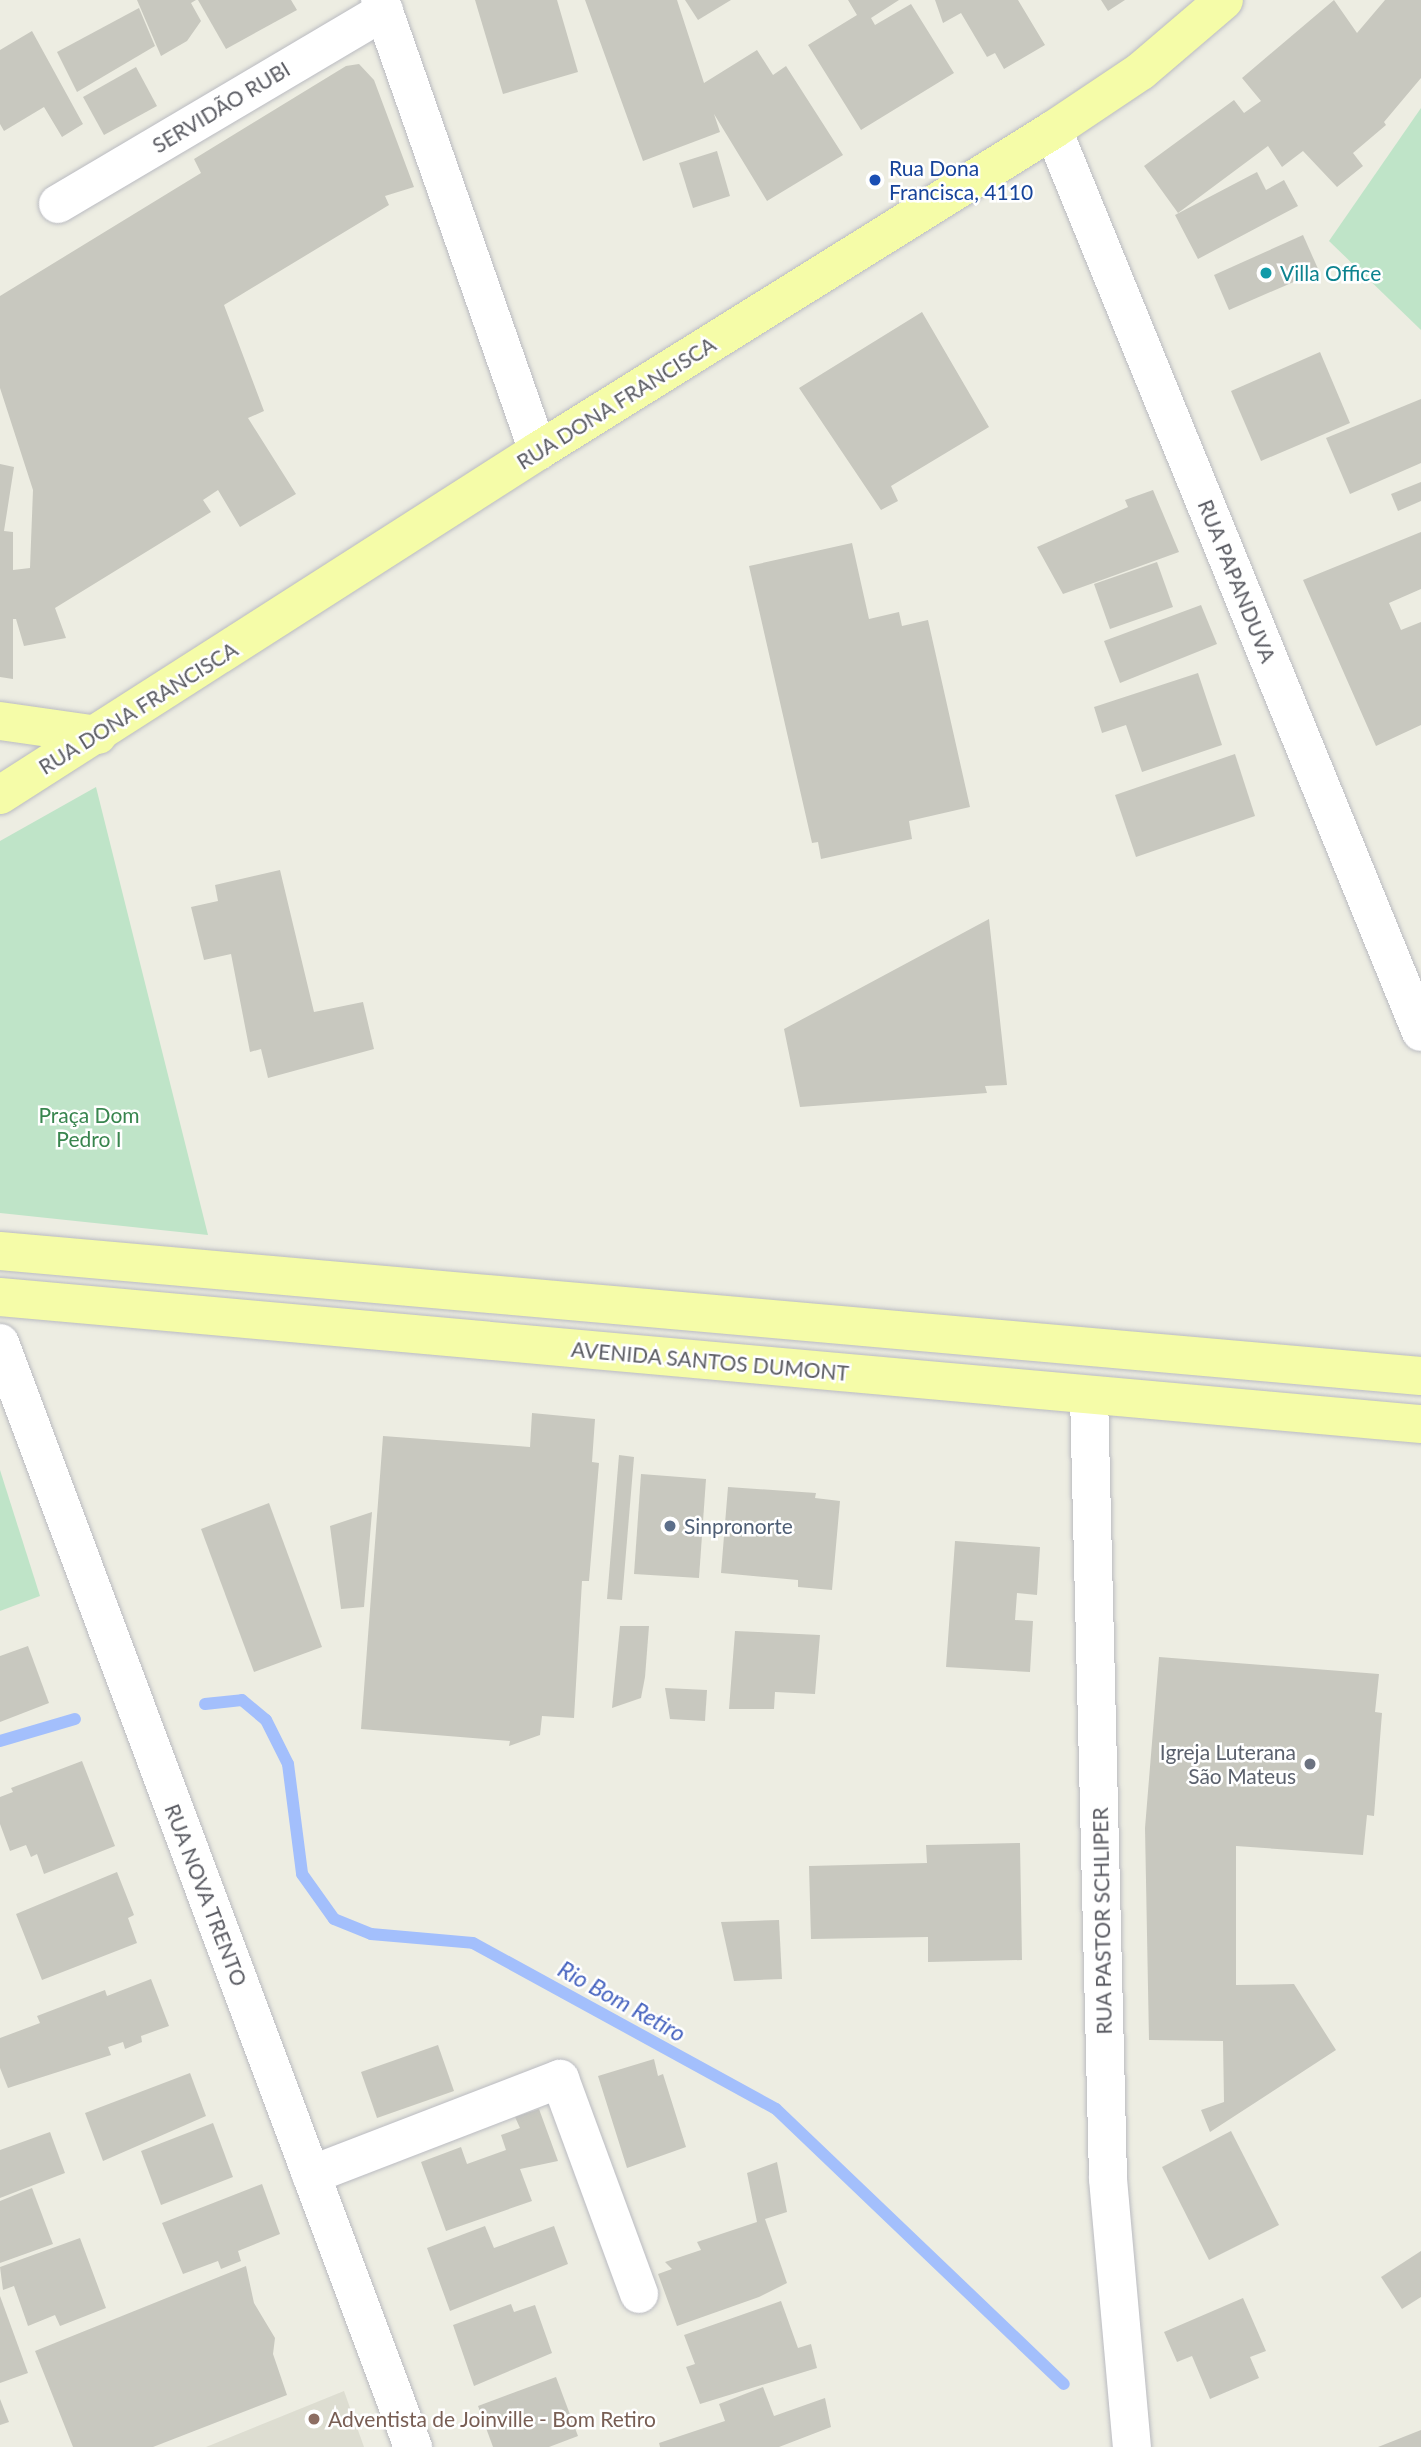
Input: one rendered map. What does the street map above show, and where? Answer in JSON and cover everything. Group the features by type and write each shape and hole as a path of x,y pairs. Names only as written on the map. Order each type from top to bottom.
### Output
{"main road":[{"name":"RUA DONA FRANCISCA","path":"0,796 538,451 1053,130 1141,71 1224,0"},
{"path":"0,721 99,735"},
{"path":"0,1251 1421,1376"},
{"name":"AVENIDA SANTOS DUMONT","path":"0,1297 1421,1424"}],"street":[{"name":"SERVIDÃO RUBI","path":"58,204 382,5"},
{"path":"382,5 538,451"},
{"name":"RUA PAPANDUVA","path":"1053,130 1421,1032"},
{"name":"RUA NOVA TRENTO","path":"0,1342 413,2447"},
{"name":"RUA PASTOR SCHLIPER","path":"1089,1395 1108,2179 1132,2447"},
{"path":"311,2175 560,2079 639,2294"}],"shaded area":[{"name":"Adventista de Joinville - Bom Retiro","path":"344,2391 364,2447 206,2447"}],"green space":[{"path":"1421,108 1421,330 1329,241"},
{"name":"Praça Dom Pedro I","path":"96,787 208,1235 0,1213 0,841"},
{"path":"0,1470 40,1596 0,1611"}],"building":[{"path":"137,0 196,0 191,3 201,21 187,41 161,56"},
{"path":"198,0 291,0 297,10 226,49"},
{"path":"475,0 557,0 578,72 503,94"},
{"path":"585,0 677,0 704,83 757,50 773,75 786,66 843,155 767,201 714,114 720,132 643,161"},
{"path":"685,0 731,0 698,20"},
{"path":"848,0 899,0 871,18 875,25 911,4 954,73 861,130 808,45 857,15"},
{"path":"935,0 1018,0 1045,45 1004,69 995,53 987,57 961,13 943,23"},
{"path":"1101,0 1125,0 1108,11"},
{"path":"1334,0 1357,33 1385,0 1421,0 1421,78 1384,122 1386,125 1353,153 1363,166 1337,187 1303,151 1282,167 1268,146 1178,213 1144,166 1234,100 1244,113 1261,101 1242,78"},
{"path":"139,8 155,46 77,92 57,52"},
{"path":"32,31 83,124 62,137 44,107 4,131 0,124 0,50"},
{"path":"359,64 374,80 414,187 385,196 389,205 224,305 264,411 248,418 296,494 240,527 218,490 203,500 211,512 55,608 66,638 24,646 16,619 13,619 13,679 0,677 0,464 14,467 4,531 13,532 13,570 30,568 33,490 0,388 0,296 201,173 194,159 346,66"},
{"path":"136,67 157,106 104,135 83,97"},
{"path":"717,151 730,196 693,208 679,163"},
{"path":"1257,172 1266,190 1284,180 1298,206 1198,259 1175,215"},
{"name":"Villa Office","path":"1303,235 1319,271 1229,310 1214,275"},
{"path":"922,312 989,427 891,486 898,501 881,510 799,388"},
{"path":"1320,352 1350,423 1261,461 1231,391"},
{"path":"1421,399 1421,463 1350,494 1326,438"},
{"path":"1421,482 1421,501 1398,511 1391,494"},
{"path":"1153,490 1179,552 1063,594 1037,547 1128,507 1125,500"},
{"path":"1421,532 1421,589 1389,603 1401,630 1421,622 1421,725 1376,746 1303,580"},
{"path":"852,543 869,619 899,612 902,626 928,620 970,807 909,821 912,839 821,859 818,842 812,843 749,566"},
{"path":"1157,562 1173,607 1110,629 1094,584"},
{"path":"1201,605 1217,644 1120,683 1104,641"},
{"path":"1198,673 1222,745 1142,772 1126,725 1102,733 1094,707"},
{"path":"1235,754 1255,816 1136,857 1115,795"},
{"path":"280,870 314,1012 363,1002 374,1049 268,1078 261,1049 250,1052 231,954 204,960 191,907 218,901 215,885"},
{"path":"989,919 1007,1085 985,1086 987,1093 800,1107 784,1029"},
{"path":"532,1413 595,1419 592,1462 599,1463 589,1581 582,1581 574,1718 542,1716 540,1735 509,1746 510,1741 361,1729 383,1436 530,1447"},
{"path":"619,1455 634,1457 622,1600 607,1599"},
{"name":"Sinpronorte","path":"641,1474 706,1479 699,1578 634,1574"},
{"path":"728,1487 816,1493 815,1498 840,1501 832,1590 798,1587 798,1580 721,1573"},
{"path":"269,1503 322,1647 254,1672 201,1529"},
{"path":"372,1512 364,1607 341,1609 330,1526"},
{"path":"955,1541 1040,1547 1037,1595 1017,1593 1015,1620 1033,1621 1030,1672 946,1667"},
{"path":"620,1626 649,1626 645,1677 641,1698 612,1708"},
{"path":"735,1631 820,1635 815,1694 775,1692 774,1709 729,1709"},
{"path":"28,1646 49,1703 0,1722 0,1656"},
{"path":"1159,1657 1379,1674 1375,1712 1382,1713 1374,1816 1367,1815 1363,1855 1236,1846 1236,1985 1294,1984 1336,2050 1210,2132 1201,2110 1224,2102 1223,2041 1149,2040 1145,1828"},
{"path":"665,1688 707,1690 705,1721 670,1719"},
{"path":"82,1761 115,1846 44,1874 37,1854 31,1857 26,1845 10,1851 0,1824 0,1797 13,1792 11,1788"},
{"path":"1020,1843 1022,1960 928,1962 928,1937 811,1939 809,1866 927,1863 926,1845"},
{"path":"117,1872 134,1915 128,1918 137,1943 42,1980 16,1914"},
{"path":"779,1920 782,1979 734,1981 721,1922"},
{"path":"151,1979 169,2026 141,2036 142,2042 125,2049 123,2042 108,2047 111,2055 8,2088 0,2068 0,2038 40,2023 37,2016 105,1990 107,1996"},
{"path":"438,2045 454,2091 377,2118 361,2072"},
{"path":"654,2059 658,2076 663,2074 686,2147 627,2168 598,2076"},
{"path":"190,2073 206,2116 103,2161 85,2113"},
{"path":"539,2109 558,2161 520,2169 532,2201 446,2231 421,2162 461,2147 467,2164 506,2150 501,2135 520,2128 515,2117"},
{"path":"213,2123 233,2177 161,2205 141,2151"},
{"path":"1231,2131 1279,2225 1209,2260 1162,2167"},
{"path":"50,2132 65,2173 0,2198 0,2150"},
{"path":"777,2162 787,2212 765,2219 787,2283 759,2297 677,2326 658,2274 672,2269 665,2262 701,2250 697,2242 757,2222 747,2173"},
{"path":"262,2184 280,2234 238,2251 241,2261 221,2269 218,2261 183,2274 162,2223"},
{"path":"32,2188 53,2244 0,2263 0,2201"},
{"path":"485,2226 494,2248 554,2226 568,2264 450,2311 427,2248"},
{"path":"80,2238 106,2308 60,2326 55,2315 28,2326 14,2286 3,2290 0,2267"},
{"path":"1421,2251 1421,2297 1402,2309 1381,2277"},
{"path":"246,2266 254,2303 275,2338 273,2354 287,2395 153,2447 73,2447 35,2351"},
{"path":"0,2296 28,2373 0,2383"},
{"path":"1243,2298 1266,2351 1250,2357 1259,2378 1210,2399 1192,2356 1177,2362 1164,2332"},
{"path":"781,2301 798,2348 811,2344 817,2368 700,2404 686,2367 695,2364 684,2335"},
{"path":"511,2304 514,2312 535,2305 552,2353 474,2386 453,2325"},
{"path":"556,2377 578,2436 549,2447 493,2447 478,2406"},
{"path":"763,2387 774,2416 825,2398 831,2427 779,2447 660,2447 659,2443 725,2421 719,2404"},
{"path":"0,2399 9,2422 0,2425"},
{"path":"1421,2430 1421,2447 1378,2447"}],"waterway":[{"name":"Rio Bom Retiro","path":"205,1704 242,1700 266,1720 288,1764 302,1874 334,1919 371,1934 473,1943 776,2109 1064,2384"},
{"name":"Rio Bom Retiro","path":"0,1741 75,1719"}],"place":[{"name":"Rua Dona Francisca, 4110","path":"875,180"},
{"name":"Villa Office","path":"1266,273"},
{"name":"Sinpronorte","path":"670,1526"},
{"name":"Igreja Luterana São Mateus","path":"1310,1764"},
{"name":"Adventista de Joinville - Bom Retiro","path":"314,2419"}]}
